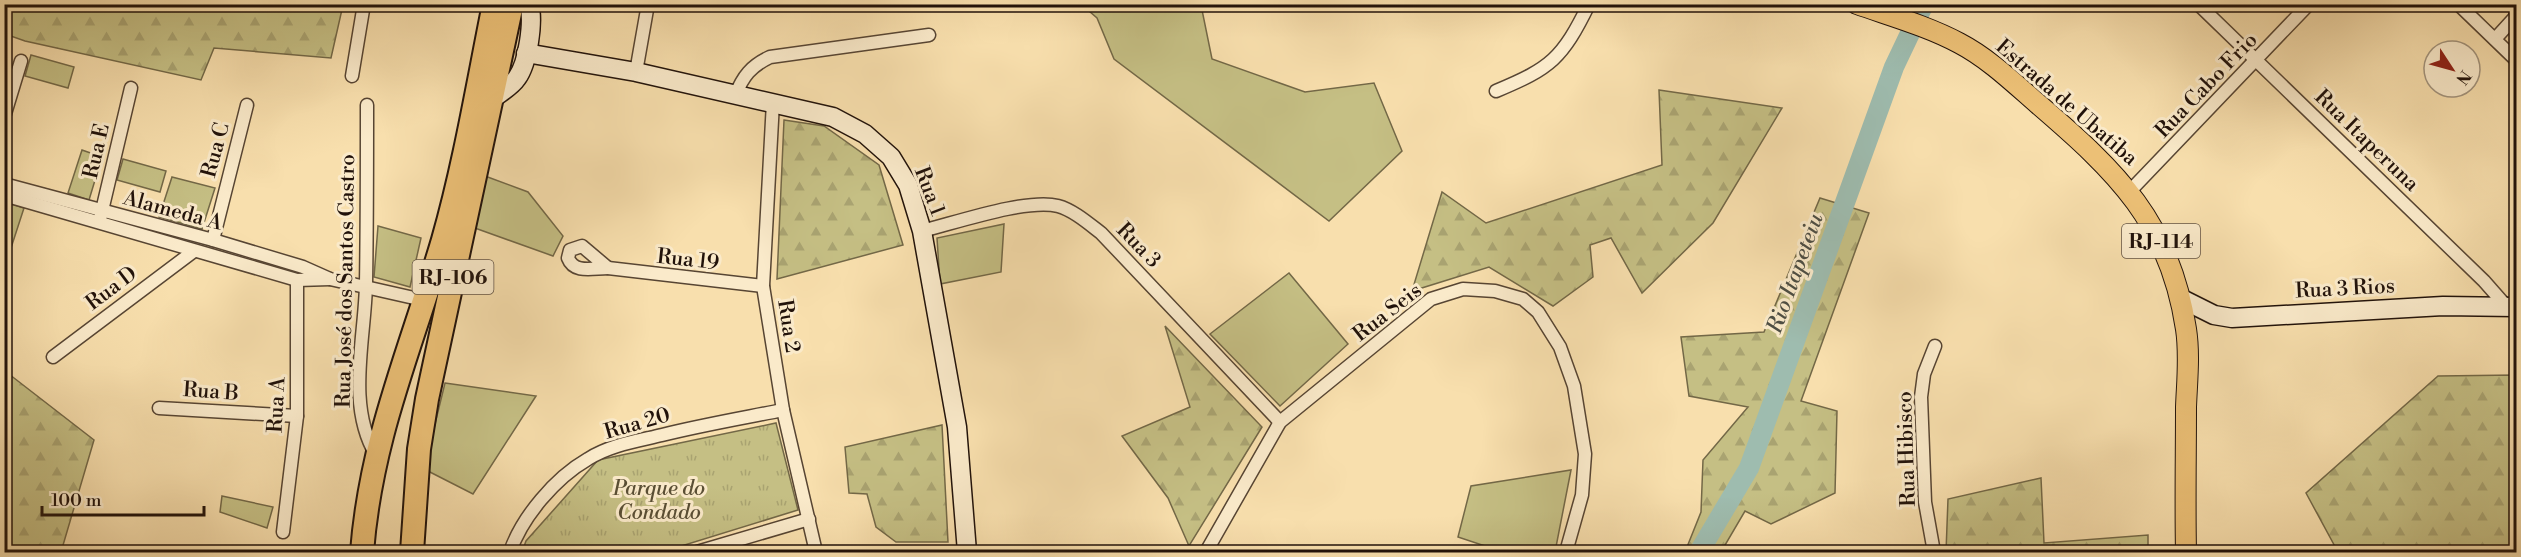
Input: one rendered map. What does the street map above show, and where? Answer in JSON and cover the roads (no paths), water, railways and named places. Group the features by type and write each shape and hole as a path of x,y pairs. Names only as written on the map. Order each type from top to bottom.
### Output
{"highway":[{"name":"RJ-106","path":"362,552 376,455 393,390 448,222 494,4"},
{"name":"RJ-106","path":"412,552 419,449 427,399 512,4"}],"main road":[{"name":"Estrada de Ubatiba","path":"1857,4 1932,30 1979,56 2076,136 2130,191 2165,249 2180,298 2187,332 2186,552"}],"street":[{"path":"352,76 364,4"},
{"path":"492,99 518,77 526,53 532,20 530,4"},
{"path":"636,72 648,4"},
{"path":"1496,91 1538,73 1549,64 1564,48 1589,4"},
{"name":"Rua Itaperuna","path":"2198,4 2511,306"},
{"name":"Rua Cabo Frio","path":"2130,191 2257,61 2309,4"},
{"path":"2458,4 2517,60"},
{"path":"2495,39 2517,16"},
{"path":"735,96 742,78 754,64 770,57 929,35"},
{"name":"Rua 1","path":"526,53 636,72 833,117 865,134 891,157 908,185 922,231 957,427 967,552"},
{"path":"4,117 21,61"},
{"name":"Rua E","path":"101,217 131,88"},
{"name":"Rua 2","path":"772,102 763,286 783,410 816,552"},
{"name":"Rua C","path":"213,240 247,105"},
{"name":"Rua José dos Santos Castro","path":"367,105 366,286 359,398 367,440 376,455"},
{"name":"Alameda A","path":"4,184 194,251 297,280 318,282 330,279"},
{"name":"Alameda A","path":"4,195 213,240 303,267 330,279 423,300"},
{"name":"Rua 3","path":"922,231 1034,204 1058,206 1079,217 1101,232 1280,422"},
{"name":"Rua D","path":"53,357 194,251"},
{"name":"Rua 19","path":"608,268 763,286"},
{"name":"Rua A","path":"283,532 297,416 297,280"},
{"name":"Rua Seis","path":"1206,552 1280,422 1431,299 1463,289 1495,291 1523,299 1538,312 1560,347 1574,386 1585,454 1582,495 1566,552"},
{"name":"Rua 3 Rios","path":"2180,298 2214,315 2232,318 2443,306 2511,306"},
{"name":"Rua Hibisco","path":"1934,552 1925,502 1921,397 1924,374 1935,346"},
{"name":"Rua B","path":"159,408 297,416"},
{"name":"Rua 20","path":"510,552 515,537 538,505 559,482 587,459 620,445 783,410"},
{"path":"697,552 808,519"}],"waterway":[{"name":"Rio Itapeteiu","path":"1699,552 1749,468 1894,67 1924,4"}],"park label":[{"name":"Parque do Condado","path":"659,500"}]}
